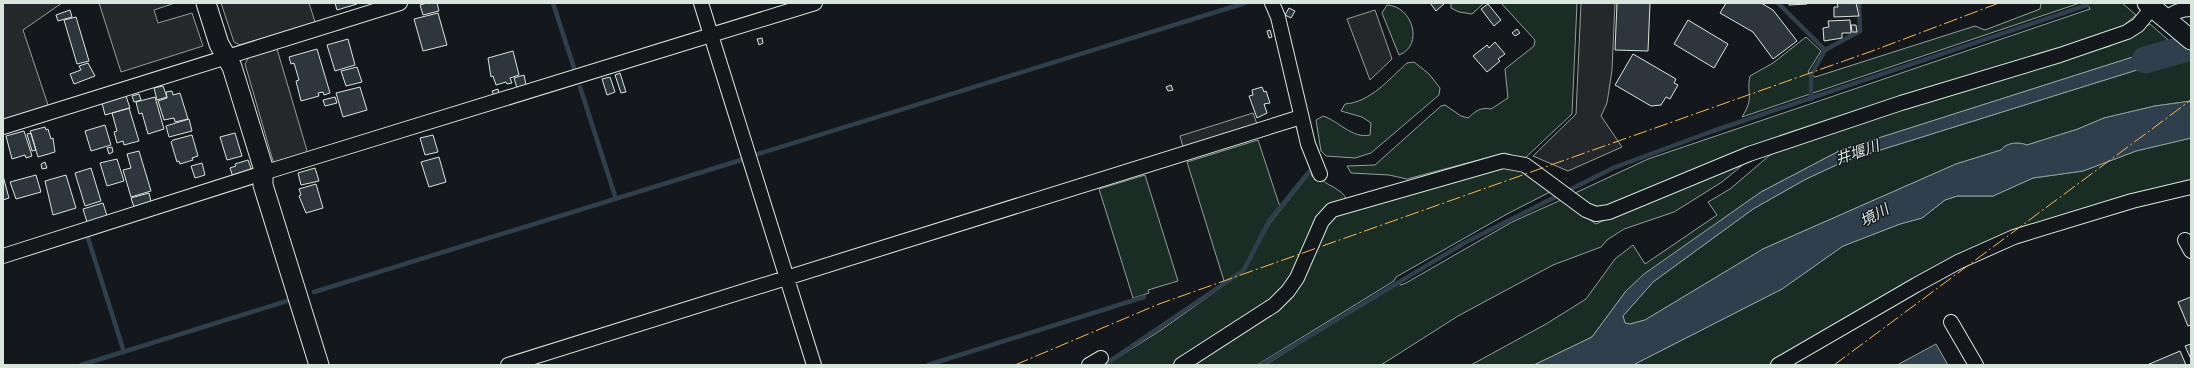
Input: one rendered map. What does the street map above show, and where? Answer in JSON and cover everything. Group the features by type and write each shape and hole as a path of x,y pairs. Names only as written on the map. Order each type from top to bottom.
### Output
{"street":[{"path":"206,3 219,44 232,67 263,167 263,185 319,365"},
{"path":"3,126 400,3"},
{"path":"701,3 814,365"},
{"path":"3,256 263,173 814,3"},
{"path":"1272,3 1278,17 1308,144 1320,174"},
{"path":"1180,365 1274,305 1288,291 1297,278 1322,221 1332,210 1504,161 1525,165 1586,210 1596,214 1609,212 1749,154 1893,106 2060,55 2127,32 2158,13 2170,15 2183,9 2191,9"},
{"path":"2158,13 2191,40"},
{"path":"508,365 1301,117"},
{"path":"1778,365 1958,262 2014,237 2132,201 2191,187"},
{"path":"1951,322 1976,365"}],"green space":[{"path":"1451,3 1484,3 1472,14 1459,12 1451,8"},
{"path":"1501,3 1577,3 1572,114 1524,159 1505,153 1407,179 1389,175 1351,173 1347,166 1375,165 1441,106 1445,105 1461,116 1468,118 1478,110 1491,109 1508,98 1505,69 1534,46 1535,40"},
{"path":"2041,3 2080,3 1742,117 1749,100 1750,76 1773,63 1806,37 1821,51 1808,72 1815,77 1975,26 1985,30 2040,9"},
{"path":"2087,3 2122,3 2136,15 2117,31 1607,209 1588,204 1573,194 1648,159 2090,9"},
{"path":"1387,5 1396,7 1403,12 1409,19 1412,27 1413,35 1411,44 1407,50 1399,55 1382,13"},
{"path":"2150,24 2175,46 2136,56 1841,150 1761,192 1645,274 1626,291 1592,337 1534,365 1471,365 1546,324 1586,299 1615,259 1633,245 1645,264 1717,215 1708,202 1730,189 1770,155 1810,137 2110,46"},
{"path":"2185,55 2191,60 2191,101 2155,106 2104,118 2078,129 2027,145 2017,143 2006,145 2001,150 1956,164 1763,249 1645,320 1630,324 1625,323 1623,316 1653,282 1753,209 1806,179 1845,161"},
{"path":"1414,62 1429,74 1440,88 1439,95 1371,153 1355,158 1326,156 1321,151 1316,120 1323,116 1329,118 1351,132 1363,136 1370,135 1371,123 1362,117 1341,111 1345,104 1363,99 1379,89 1407,63"},
{"path":"2191,138 2191,181 2052,221 1905,285 1768,365 1633,365 1782,289 1843,246 1900,224 1922,218 1945,200 1957,196 1993,196 2033,178 2083,171 2136,151"},
{"path":"1258,140 1280,207 1268,221 1243,269 1225,284 1187,162"},
{"path":"1751,158 1722,182 1674,212 1624,229 1607,240 1601,247 1553,265 1458,316 1381,365 1265,365 1398,283 1401,285 1406,283 1512,222 1561,200 1596,224 1697,178"},
{"path":"1501,166 1522,170 1550,192 1507,214 1396,277 1394,281 1257,365 1190,365 1275,311 1325,226 1337,213"},
{"path":"1311,172 1312,176 1318,176 1325,183 1341,192 1347,200 1332,205 1294,276 1270,304 1173,365 1106,365 1161,330 1244,271 1270,223"},
{"path":"1145,175 1178,281 1148,290 1149,293 1133,298 1099,189"}],"shaded area":[{"path":"3,3 62,3 23,30 48,105 3,121"},
{"path":"99,3 175,3 154,10 158,23 192,13 203,46 121,72"},
{"path":"221,3 309,3 315,22 240,45 234,42"},
{"path":"1581,3 1615,3 1612,70 1607,103 1601,116 1622,147 1568,171 1533,156 1576,114"},
{"path":"1375,10 1392,59 1370,80 1347,19"},
{"path":"277,49 308,154 278,163 273,161 245,64 249,57"},
{"path":"1253,113 1257,124 1183,147 1180,136"}],"water":[{"name":"境川","path":"2175,46 2185,55 1845,161 1806,179 1753,209 1653,282 1623,316 1625,323 1630,324 1645,320 1763,249 1956,164 2001,150 2006,145 2020,143 2027,145 2078,129 2104,118 2155,106 2191,101 2191,138 2136,151 2083,171 2033,178 1993,196 1957,196 1945,200 1922,218 1900,224 1843,246 1782,289 1633,365 1534,365 1592,337 1626,291 1644,274 1761,192 1841,150 2136,56"},
{"path":"1936,344 1948,365 1897,365"}],"building":[{"path":"335,3 356,3 357,4 337,10"},
{"path":"437,3 439,11 423,15 420,5"},
{"path":"1430,3 1445,3 1436,11"},
{"path":"1617,3 1650,3 1648,51 1615,50"},
{"path":"1726,3 1761,3 1773,10 1797,41 1773,59 1753,32 1720,13"},
{"path":"1789,3 1807,3 1807,4 1789,5"},
{"path":"1837,3 1856,3 1859,16 1834,17 1834,7 1838,7"},
{"path":"1488,4 1501,20 1494,26 1481,9"},
{"path":"1289,8 1295,11 1291,18 1285,15"},
{"path":"70,10 72,17 58,21 56,15"},
{"path":"438,13 447,45 423,51 414,19"},
{"path":"76,17 89,61 77,64 64,20"},
{"path":"1688,20 1728,44 1714,68 1674,44"},
{"path":"1850,20 1851,33 1842,33 1842,38 1824,41 1823,28 1829,27 1828,21"},
{"path":"1851,25 1856,25 1857,32 1852,32"},
{"path":"1517,29 1520,33 1515,36 1512,33"},
{"path":"1270,30 1272,37 1269,38 1267,31"},
{"path":"762,38 763,43 759,45 757,39"},
{"path":"348,39 355,65 335,71 327,45"},
{"path":"1495,42 1505,54 1498,59 1500,61 1487,72 1473,56 1487,45 1489,48"},
{"path":"317,49 330,93 324,95 323,92 318,93 319,96 301,101 296,81 299,80 294,63 291,64 289,57"},
{"path":"513,51 519,75 510,78 512,83 507,84 506,82 496,85 493,76 491,77 488,58"},
{"path":"1633,54 1676,79 1674,83 1678,85 1670,99 1666,97 1661,105 1651,106 1615,85"},
{"path":"88,63 95,76 74,84 70,74 81,70 79,66"},
{"path":"357,67 362,82 346,86 341,71"},
{"path":"620,73 626,92 621,93 615,75"},
{"path":"524,75 526,85 517,88 514,78"},
{"path":"610,77 615,92 607,95 602,79"},
{"path":"1171,85 1173,90 1168,91 1166,87"},
{"path":"163,86 167,97 157,100 154,88"},
{"path":"360,87 367,110 343,117 336,93"},
{"path":"1262,87 1264,92 1266,91 1270,103 1264,104 1267,113 1257,118 1249,96 1253,95 1252,90"},
{"path":"498,89 499,94 494,96 492,91"},
{"path":"172,91 173,95 180,93 188,119 175,122 174,118 164,120 158,101 167,98 166,92"},
{"path":"139,94 141,100 134,102 132,96"},
{"path":"126,96 130,108 105,115 102,103"},
{"path":"155,97 164,129 148,134 142,113 139,114 136,102"},
{"path":"335,97 337,103 325,106 323,100"},
{"path":"129,108 139,141 124,145 123,141 117,143 114,132 117,131 112,113"},
{"path":"189,119 192,131 169,137 166,126"},
{"path":"105,125 111,145 91,151 85,131"},
{"path":"45,127 46,130 48,129 51,139 53,138 55,152 38,157 30,131"},
{"path":"24,131 32,156 26,158 25,155 12,159 6,136"},
{"path":"31,133 36,150 32,151 27,134"},
{"path":"235,133 242,156 227,160 220,137"},
{"path":"192,135 198,156 192,158 193,160 180,164 179,161 177,162 171,142 173,140"},
{"path":"433,135 438,152 425,155 420,138"},
{"path":"112,147 113,152 109,154 107,148"},
{"path":"139,151 151,191 131,197 123,170 131,168 127,154"},
{"path":"439,157 446,182 429,187 421,162"},
{"path":"117,159 124,181 107,186 100,163"},
{"path":"248,160 251,168 248,173 233,177 230,168 236,166 235,164"},
{"path":"45,162 47,168 42,169 41,164"},
{"path":"202,163 205,175 195,178 191,166"},
{"path":"91,168 101,201 85,206 75,173"},
{"path":"315,168 319,181 301,185 298,173"},
{"path":"36,175 41,192 16,199 10,182"},
{"path":"66,175 76,208 53,215 45,181"},
{"path":"3,176 9,198 3,200"},
{"path":"316,184 323,208 306,213 299,196 301,195 299,189"},
{"path":"149,193 151,202 134,207 131,198"},
{"path":"103,203 107,216 87,222 83,209"},
{"path":"2191,297 2191,325 2188,326 2178,302"},
{"path":"2191,344 2191,356 2190,357 2185,346"},
{"path":"2180,351 2186,365 2147,365"}],"waterway":[{"path":"553,3 575,71"},
{"path":"758,154 1245,3"},
{"path":"1778,3 1825,50 1811,75 1811,99"},
{"path":"1825,50 1860,31 1859,3"},
{"path":"1261,365 1466,242 1613,168 1713,131 2087,5"},
{"name":"井堰川","path":"2145,60 2191,47"},
{"path":"580,87 616,199"},
{"path":"314,292 741,160"},
{"path":"1104,365 1244,270 1269,221 1309,172"},
{"path":"88,238 124,352"},
{"path":"928,365 1144,297"},
{"path":"81,365 287,301"}],"power":[{"path":"1015,365 1159,304 1875,50 1999,3"},
{"path":"1834,365 2191,100"}]}
